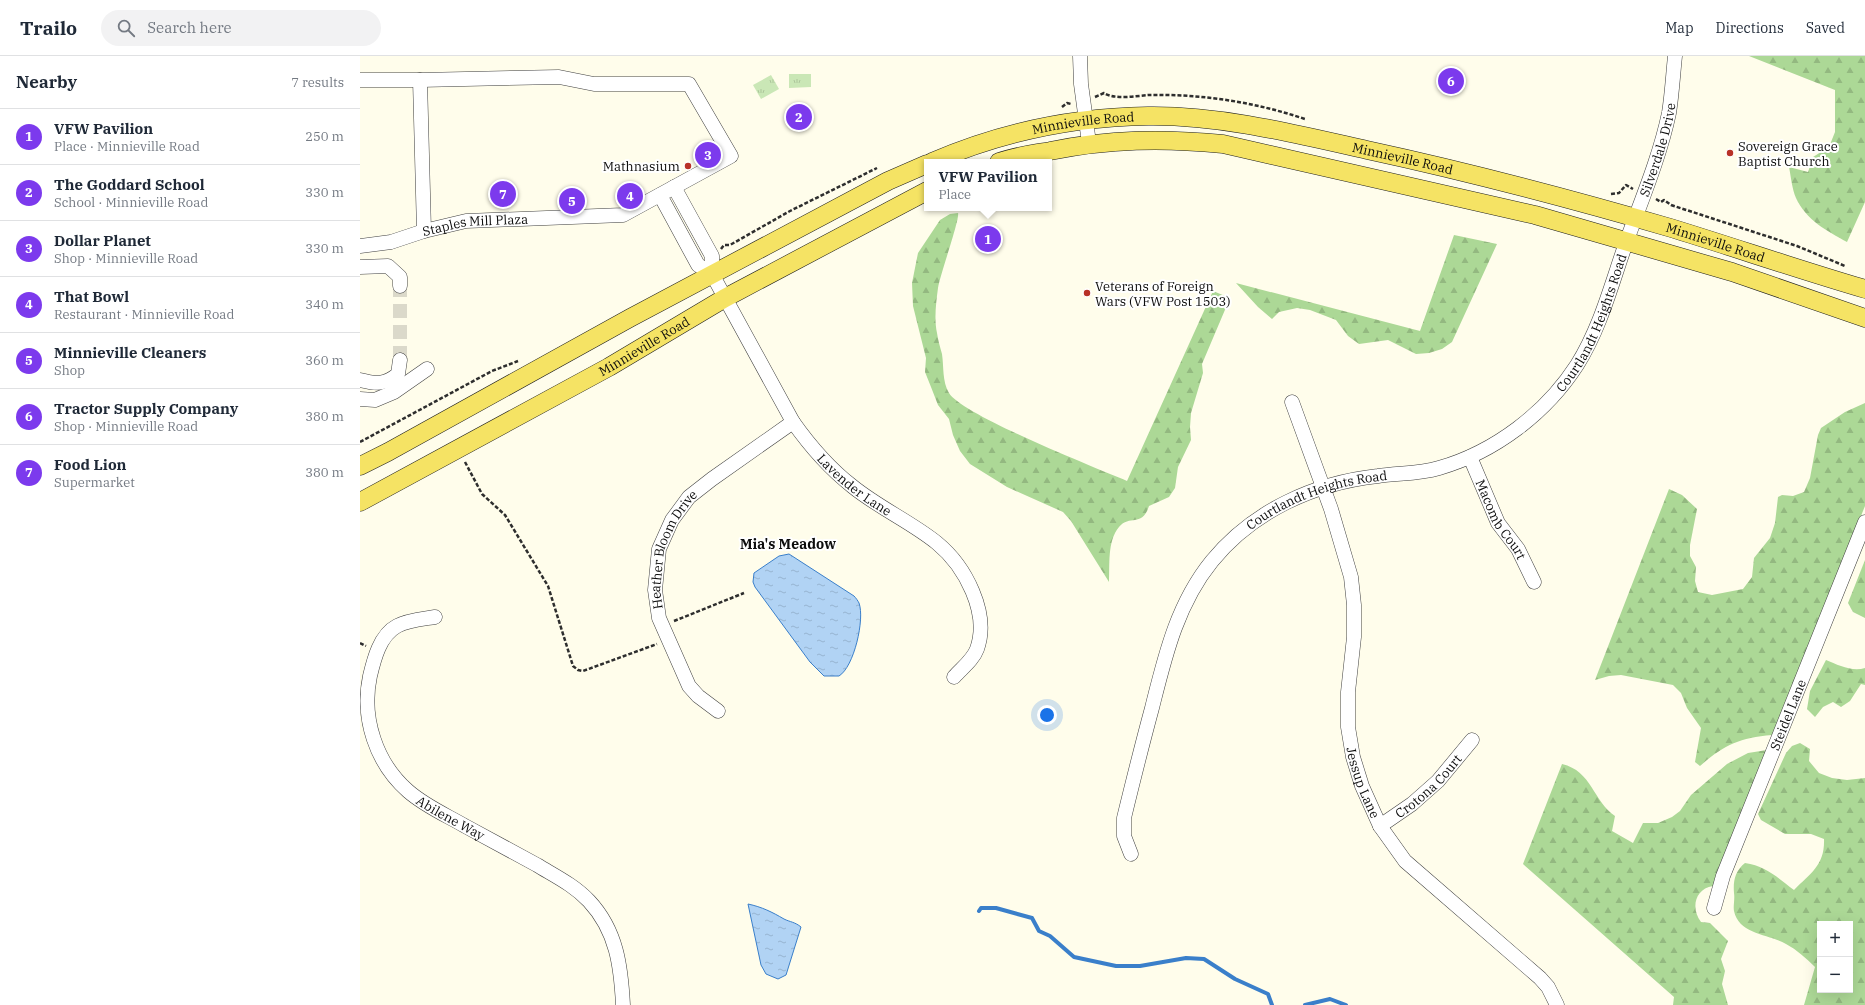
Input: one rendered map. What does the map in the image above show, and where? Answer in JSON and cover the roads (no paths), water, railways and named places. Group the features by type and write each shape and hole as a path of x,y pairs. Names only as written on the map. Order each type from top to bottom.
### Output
{"main road":[{"name":"Minnieville Road","path":"940,159 967,148 1023,132 1085,121 1149,116 1170,116 1227,122 1452,169 1635,218 1865,289"},
{"name":"Minnieville Road","path":"1013,159 1089,143 1133,140 1181,140 1224,144 1535,215 1732,272 1865,318"},
{"path":"360,466 712,274 888,181 924,165"},
{"name":"Minnieville Road","path":"360,502 609,367 725,298 924,193"},
{"path":"360,455 398,443 433,427"}],"street":[{"path":"1080,56 1085,121 1089,143"},
{"name":"Silverdale Drive","path":"1627,241 1665,129 1669,112 1675,56"},
{"name":"Staples Mill Plaza","path":"559,77 594,84 689,84 731,156 623,215 466,221 422,232 420,80 559,77"},
{"path":"360,80 420,80"},
{"path":"674,187 712,256 712,274"},
{"path":"660,195 698,265 712,274"},
{"path":"360,246 391,242 422,232"},
{"name":"Courtlandt Heights Road","path":"1131,854 1124,836 1124,818 1168,646 1185,601 1212,561 1256,519 1284,503 1323,488 1354,480 1427,471 1470,457 1503,439 1520,426 1544,405 1562,386 1578,364 1605,305 1627,241"},
{"path":"360,267 388,266 400,276 400,286"},
{"name":"Lavender Lane","path":"712,274 793,422 821,458 869,498 937,543 962,573 976,603 979,634 976,651 954,677"},
{"path":"360,380 376,383 389,382 398,374 400,360"},
{"path":"360,399 375,400 394,392 428,369"},
{"name":"Jessup Lane","path":"1292,402 1323,488 1351,577 1354,606 1354,637 1347,710 1350,742 1362,786 1380,826 1412,869 1540,978 1548,987 1557,1005"},
{"name":"Heather Bloom Drive","path":"718,710 698,696 689,686 659,618 654,590 658,549 672,520 689,497 793,422"},
{"name":"Macomb Court","path":"1470,457 1498,522 1518,549 1534,582"},
{"name":"Steidel Lane","path":"1714,908 1723,876 1865,522"},
{"name":"Abilene Way","path":"435,617 396,626 388,635 377,653 369,684 368,707 370,726 380,756 391,774 417,798 560,878 584,896 601,916 616,946 620,966 623,1005"},
{"name":"Crotona Court","path":"1380,826 1412,804 1438,781 1472,740"}],"water":[{"path":"789,554 854,596 859,603 861,620 854,653 844,671 839,676 824,676 810,662 755,587 753,582 754,573 779,556"},
{"path":"748,904 767,910 801,927 786,975 778,979 766,974 761,965"}],"waterway":[{"path":"979,911 981,908 996,908 1032,918 1039,931 1050,936 1074,957 1116,966 1140,966 1186,958 1204,959 1235,979 1268,994 1272,1005"},
{"path":"1305,1005 1330,999 1346,1005"}],"tunnel":[{"path":"400,286 400,360"}],"place":[{"name":"Tractor Supply Company","path":"1451,81"},
{"name":"The Goddard School","path":"799,117"},
{"name":"Sovereign Grace Baptist Church","path":"1730,153"},
{"name":"Dollar Planet","path":"708,155"},
{"name":"Mathnasium","path":"688,166"},
{"name":"Food Lion","path":"503,194"},
{"name":"That Bowl","path":"630,196"},
{"name":"Minnieville Cleaners","path":"572,201"},
{"name":"VFW Pavilion","path":"988,239"},
{"name":"Veterans of Foreign Wars (VFW Post 1503)","path":"1087,293"}],"district":[{"name":"Mia's Meadow","path":"788,544"}]}
